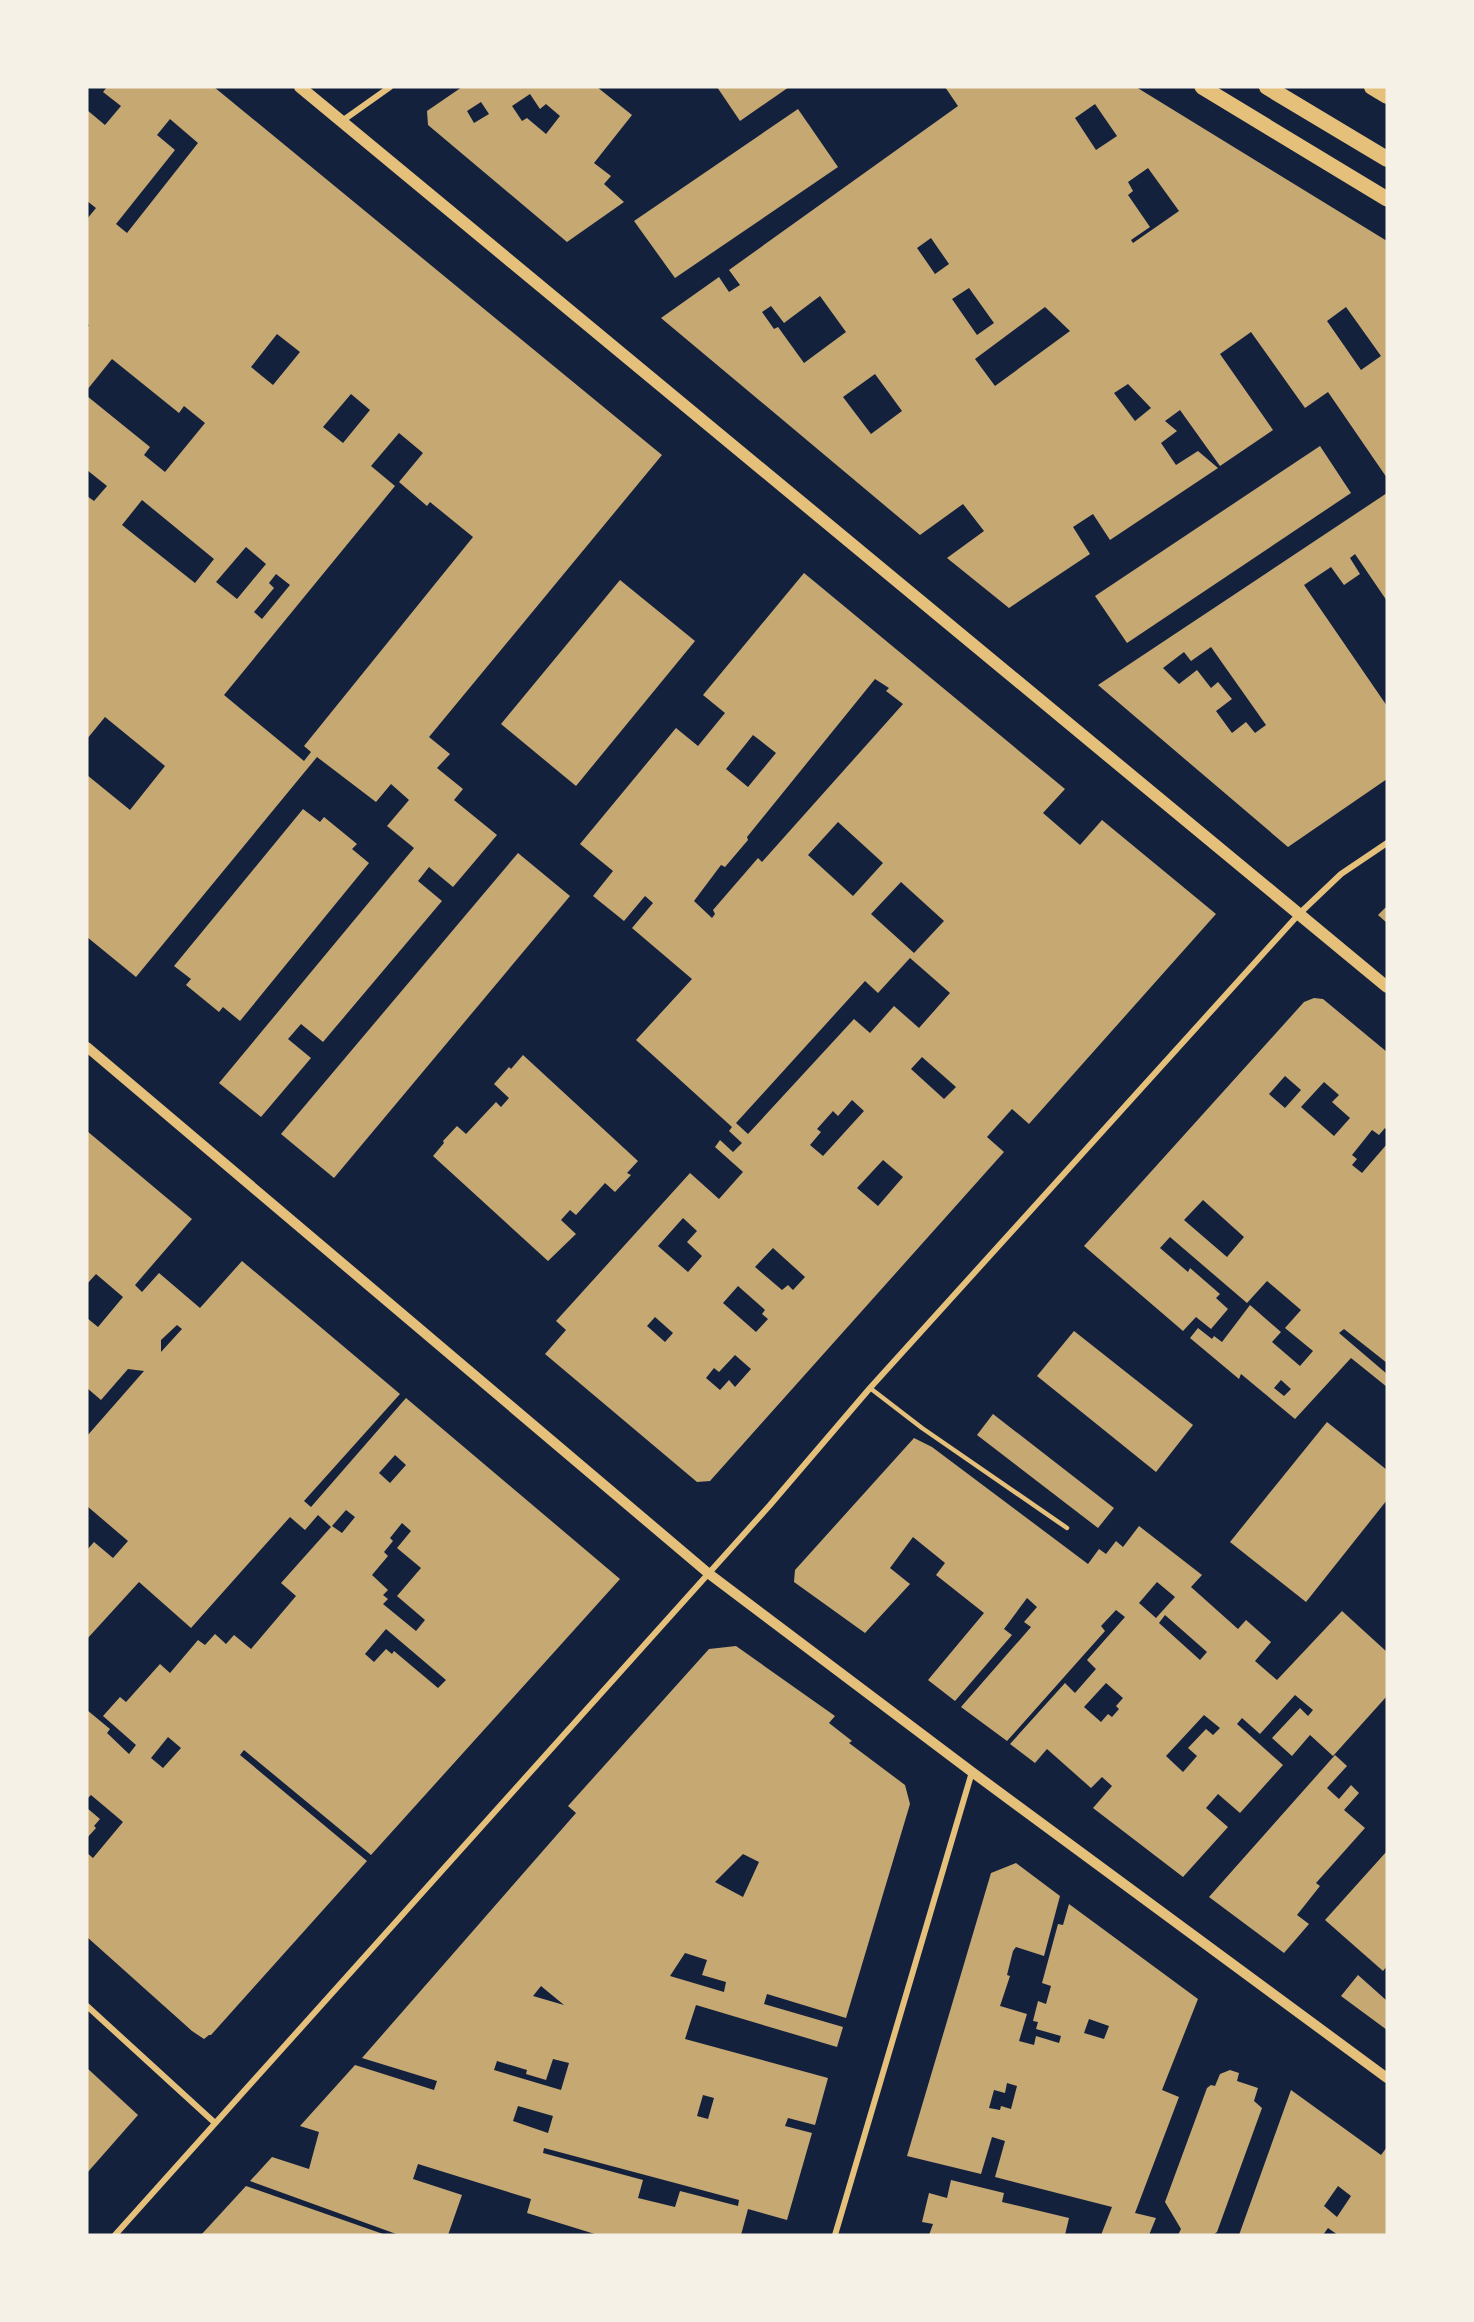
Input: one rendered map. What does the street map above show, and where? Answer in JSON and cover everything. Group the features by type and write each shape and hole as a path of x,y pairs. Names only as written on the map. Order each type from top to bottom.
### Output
{"highway":[{"path":"1267,87 1387,159"},
{"path":"1372,87 1387,96"}],"main road":[{"path":"300,87 1387,987"},
{"path":"1202,87 1387,199"}],"street":[{"path":"342,121 390,87"},
{"path":"115,2235 770,1506 870,1388 1299,914 1341,874 1387,843"},
{"path":"87,1047 708,1573 972,1772 1387,2078"},
{"path":"836,2235 972,1772"},
{"path":"87,2006 215,2123"}],"lane":[{"path":"870,1388 922,1428 1067,1528"}],"building":[{"path":"107,87 214,87 662,455 429,737 450,754 437,768 463,789 454,800 497,835 453,887 429,867 418,881 442,901 323,1042 301,1024 288,1039 311,1058 261,1117 219,1083 414,848 387,826 409,800 391,784 376,802 317,757 136,977 87,937 87,775 130,810 165,766 105,717 87,739 87,496 94,501 107,486 87,470 87,396 150,447 144,455 165,472 205,423 184,406 179,413 112,359 87,390 87,328 89,325 87,324 87,219 96,208 87,201 87,110 105,125 121,106 103,92","holes":["170,119 198,143 127,233 116,224 175,150 157,135","277,334 300,352 273,385 251,367","351,394 370,410 343,443 323,427","399,433 423,453 399,482 427,506 430,502 473,537 304,746 311,752 304,761 224,695 395,486 371,466","142,500 214,559 195,583 122,525","246,547 266,564 237,599 216,582","276,574 290,585 262,619 254,612 274,588 269,583"]},
{"path":"462,87 597,87 632,115 594,163 611,176 604,184 624,202 567,242 428,125 427,111","holes":["530,94 540,109 546,104 560,116 546,134 527,118 522,121 512,106","481,102 489,114 474,123 467,111"]},
{"path":"717,87 789,87 740,121"},
{"path":"945,87 1136,87 1387,241 1387,478 1328,392 1305,408 1251,332 1220,354 1273,430 1220,466 1180,410 1165,421 1177,431 1161,443 1176,465 1198,451 1218,468 1110,540 1093,514 1073,527 1090,554 1009,608 947,558 984,531 963,504 920,535 661,318 719,277 729,292 740,285 729,270 958,106","holes":["1095,104 1117,136 1096,150 1075,118","1148,168 1179,211 1133,243 1131,240 1150,227 1128,195 1133,191 1128,182","931,238 949,264 935,274 917,248","969,288 994,323 977,335 952,299","820,296 846,332 804,363 778,327 774,329 762,312 771,306 784,323","1045,307 1070,331 995,386 975,359","1346,307 1381,356 1361,370 1327,321","875,374 902,411 871,434 843,397","1128,384 1151,408 1135,421 1114,393"]},
{"path":"798,109 838,167 675,278 634,221"},
{"path":"1320,446 1351,493 1127,643 1095,596"},
{"path":"1387,493 1387,601 1355,554 1350,558 1360,574 1344,585 1331,567 1304,585 1387,706 1387,779 1288,847 1098,685","holes":["1211,647 1266,725 1255,733 1246,722 1232,733 1216,711 1232,699 1218,682 1211,688 1197,670 1179,684 1163,668 1184,652 1191,661"]},
{"path":"804,573 1065,789 1043,813 1080,845 1102,820 1216,914 1029,1124 1012,1109 987,1137 1004,1152 710,1481 697,1482 545,1354 566,1330 556,1321 690,1173 719,1199 743,1172 715,1147 720,1140 733,1152 742,1143 729,1131 732,1127 636,1040 692,979 632,928 653,903 645,896 624,921 593,896 613,871 580,844 676,728 698,746 725,713 703,695","holes":["875,679 889,688 886,691 903,704 762,862 758,858 713,910 715,914 712,918 694,901 721,865 725,867","753,735 776,753 748,787 726,769","838,822 883,863 853,896 808,855","901,882 944,921 914,953 871,914","910,958 950,993 919,1028 894,1006 870,1033 854,1019 748,1134 736,1123 865,981 878,993","922,1057 956,1087 944,1099 911,1069","852,1100 864,1111 823,1156 810,1145 821,1132 817,1129 833,1111 838,1116","883,1160 903,1177 878,1206 857,1188","683,1218 697,1231 687,1242 702,1256 688,1272 658,1246","773,1248 805,1277 793,1290 788,1285 782,1290 755,1267","738,1286 765,1310 762,1314 768,1319 756,1332 723,1303","655,1317 673,1333 665,1342 647,1326","735,1355 751,1369 735,1387 729,1380 720,1390 706,1378 714,1368 719,1372"]},
{"path":"620,580 695,641 576,786 501,724"},
{"path":"303,809 320,822 324,817 357,844 352,849 369,863 240,1021 223,1007 219,1012 186,985 191,979 174,966"},
{"path":"518,853 570,896 334,1178 281,1134"},
{"path":"1387,906 1387,923 1378,915"},
{"path":"1314,998 1323,999 1387,1052 1387,1130 1385,1128 1379,1135 1372,1130 1352,1155 1357,1159 1352,1165 1362,1173 1387,1144 1387,1363 1344,1329 1339,1333 1387,1374 1387,1387 1351,1358 1295,1419 1241,1374 1239,1379 1190,1338 1198,1328 1212,1339 1214,1336 1222,1342 1250,1305 1281,1332 1272,1342 1300,1366 1313,1351 1285,1328 1301,1310 1267,1281 1247,1303 1170,1237 1160,1248 1188,1272 1190,1268 1220,1294 1216,1298 1228,1309 1211,1329 1196,1317 1183,1331 1084,1246 1304,1002","holes":["1285,1076 1301,1090 1285,1108 1269,1094","1324,1082 1339,1095 1332,1102 1350,1118 1334,1136 1301,1107","1203,1200 1244,1237 1227,1257 1184,1220","1281,1380 1291,1389 1284,1396 1274,1388"]},
{"path":"523,1055 638,1161 627,1173 631,1175 615,1192 605,1183 576,1215 570,1210 561,1220 576,1234 548,1261 433,1156 457,1126 466,1134 496,1102 501,1107 509,1098 494,1084"},
{"path":"87,1131 192,1219 135,1285 142,1292 159,1273 200,1308 242,1261 400,1394 304,1501 311,1507 406,1398 620,1579 371,1855 244,1750 240,1755 367,1861 211,2035 204,2039 192,2031 87,1937 87,1853 93,1858 123,1822 91,1795 87,1799 87,1710 110,1729 107,1733 129,1754 136,1745 103,1716 120,1697 126,1702 160,1664 170,1673 198,1640 205,1645 215,1634 226,1644 234,1635 251,1649 296,1596 281,1583 331,1527 318,1515 305,1530 290,1517 191,1628 139,1582 87,1639 87,1550 94,1542 113,1558 128,1541 87,1506 87,1436 144,1371 128,1369 101,1400 87,1388 87,1318 98,1327 123,1297 96,1274 87,1284","holes":["177,1325 182,1329 161,1352 161,1340","395,1455 406,1465 390,1483 379,1473","346,1510 355,1517 342,1533 332,1526","402,1523 411,1531 397,1548 421,1568 397,1596 425,1620 416,1631 383,1604 388,1599 383,1595 388,1590 372,1575 388,1556 384,1552 393,1541 390,1538","386,1629 446,1680 438,1688 394,1651 392,1654 386,1649 374,1662 365,1654","168,1737 181,1748 163,1768 151,1758"]},
{"path":"1074,1331 1193,1425 1156,1472 1037,1376"},
{"path":"993,1414 1114,1508 1098,1528 977,1435"},
{"path":"1327,1422 1387,1470 1387,1500 1306,1602 1230,1542"},
{"path":"914,1438 932,1447 1088,1564 1099,1549 1106,1554 1116,1541 1123,1547 1139,1526 1202,1575 1191,1587 1238,1629 1246,1620 1271,1642 1255,1661 1277,1680 1342,1611 1387,1652 1387,1696 1333,1756 1310,1735 1292,1756 1272,1738 1300,1708 1308,1716 1313,1710 1295,1695 1260,1734 1242,1718 1237,1724 1283,1765 1240,1813 1218,1794 1206,1808 1228,1827 1183,1877 1093,1808 1112,1786 1102,1777 1091,1788 1047,1749 1035,1763 1010,1744 1065,1683 1075,1693 1096,1669 1087,1660 1125,1617 1116,1610 1101,1626 1105,1631 1007,1741 961,1707 1031,1627 1024,1622 1037,1607 1027,1598 1004,1629 1012,1635 955,1701 928,1680 984,1613 936,1575 945,1563 913,1537 890,1568 910,1584 865,1633 794,1582 795,1570","holes":["1157,1582 1175,1597 1156,1618 1139,1603","1165,1615 1207,1652 1200,1660 1159,1623","1106,1683 1123,1698 1116,1706 1119,1709 1112,1717 1108,1714 1101,1722 1084,1707","1204,1715 1220,1728 1213,1735 1206,1729 1188,1748 1197,1756 1183,1772 1166,1756"]},
{"path":"736,1646 835,1716 829,1723 852,1741 849,1743 905,1785 910,1804 846,2018 767,1994 764,2004 843,2027 837,2047 696,2005 685,2039 828,2078 815,2125 788,2118 785,2126 812,2133 787,2220 748,2209 741,2235 598,2235 527,2213 531,2199 418,2164 413,2179 462,2195 448,2235 399,2235 250,2181 272,2157 309,2169 319,2132 300,2126 355,2065 434,2090 437,2081 362,2058 576,1813 568,1806 709,1649","holes":["743,1854 759,1862 743,1897 715,1882","685,1953 707,1960 702,1975 726,1982 724,1992 670,1976","541,1986 564,2005 533,1996","553,2059 569,2063 561,2090 494,2070 497,2061 527,2070 526,2074 546,2080","703,2095 714,2098 708,2119 697,2116","518,2106 553,2116 548,2133 513,2121","544,2148 739,2200 738,2206 680,2191 675,2207 638,2198 643,2180 543,2153"]},
{"path":"1335,1755 1347,1766 1327,1788 1339,1799 1351,1785 1359,1793 1344,1810 1365,1828 1316,1883 1320,1886 1297,1915 1309,1924 1284,1953 1209,1897"},
{"path":"87,1808 100,1819 87,1838"},
{"path":"1387,1851 1387,1966 1383,1971 1325,1920"},
{"path":"1016,1863 1060,1896 1044,1956 1016,1947 1013,1951 1007,1975 1010,1976 1000,2006 1027,2014 1019,2041 1034,2045 1036,2036 1059,2043 1061,2036 1036,2029 1038,2022 1033,2021 1038,2001 1046,2004 1051,1986 1042,1983 1058,1924 1063,1925 1069,1904 1198,1999 1162,2090 1179,2097 1135,2213 1156,2218 1149,2235 1101,2235 1112,2207 995,2177 1005,2141 992,2137 981,2174 907,2156 991,1873","holes":["1089,2019 1109,2026 1104,2039 1084,2033","1007,2083 1017,2086 1011,2109 1001,2106 1000,2110 989,2108 994,2090 1005,2093"]},
{"path":"1358,1975 1387,1999 1387,2030 1341,1996"},
{"path":"87,2068 138,2115 87,2173"},
{"path":"1230,2070 1239,2073 1237,2081 1258,2088 1254,2101 1262,2108 1217,2232 1213,2235 1178,2235 1181,2229 1165,2202 1207,2088 1211,2085 1215,2086 1220,2074"},
{"path":"1291,2090 1381,2155 1387,2147 1387,2235 1338,2235 1328,2228 1323,2235 1239,2235","holes":["1338,2186 1351,2196 1337,2217 1324,2206"]},
{"path":"951,2180 1004,2193 1002,2202 1069,2218 1065,2235 929,2235 933,2224 922,2222 929,2193 947,2198"},
{"path":"246,2186 386,2235 201,2235"}]}
